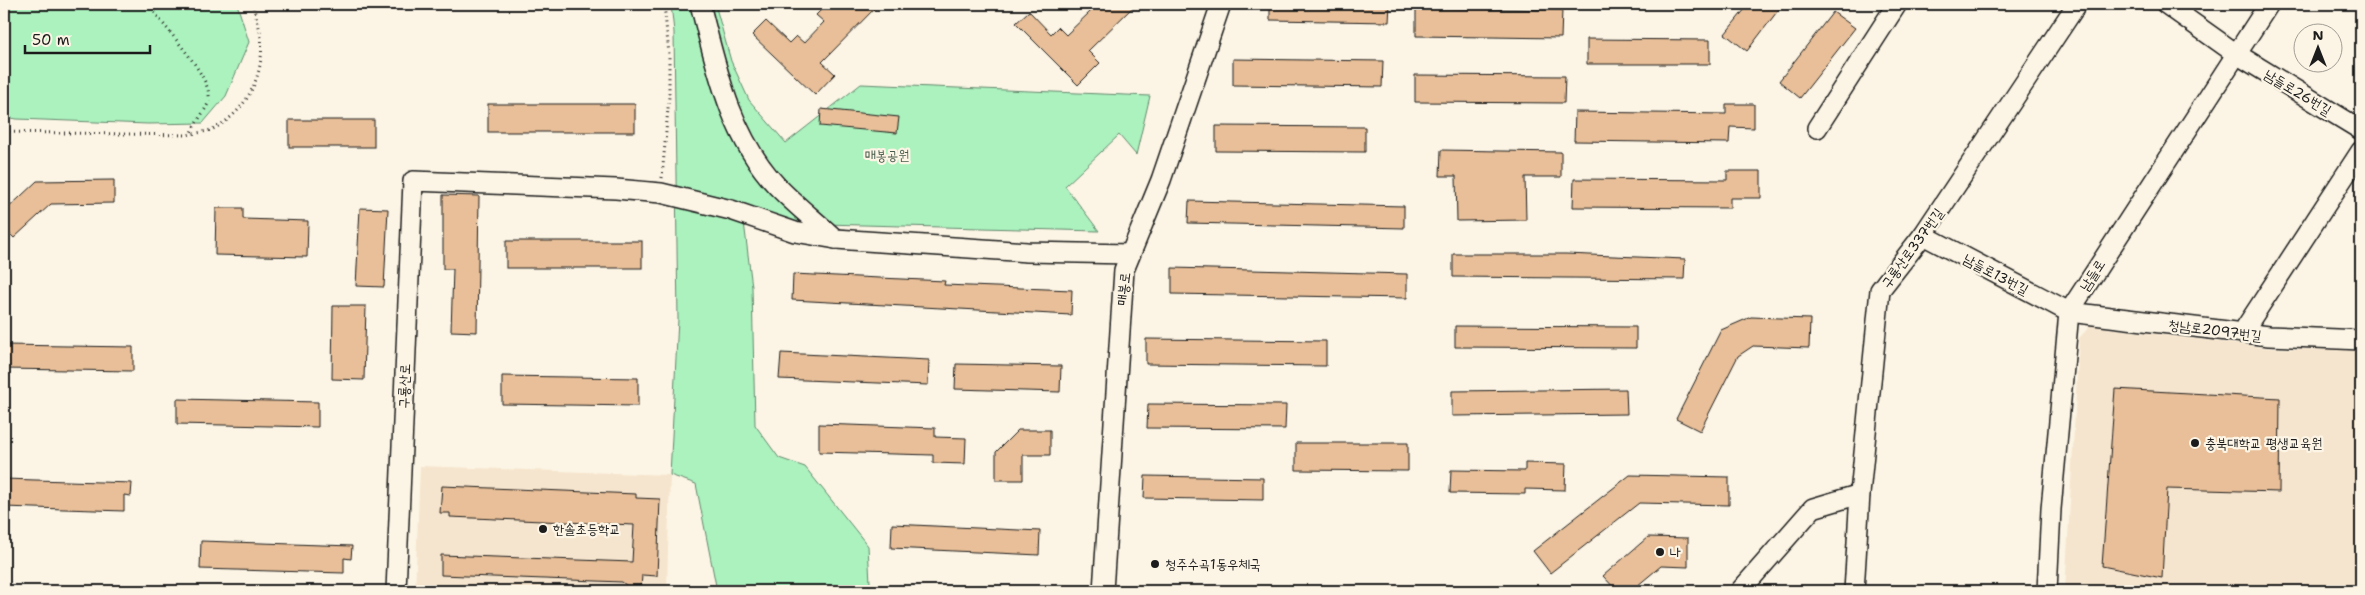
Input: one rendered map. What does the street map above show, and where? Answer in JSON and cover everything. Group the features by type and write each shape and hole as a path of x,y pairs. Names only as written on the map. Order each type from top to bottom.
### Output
{"street":[{"path":"700,4 721,84 746,143 775,184 836,239"},
{"name":"매봉로","path":"1103,591 1124,270 1161,180 1221,4"},
{"path":"1818,128 1897,4"},
{"name":"구룡산로337번길","path":"1854,591 1860,494 1880,290 1923,235 2077,4"},
{"name":"남들로26번길","path":"2166,4 2235,53 2361,130"},
{"name":"남들로","path":"2047,591 2051,509 2069,312 2235,53 2270,4"},
{"path":"2242,333 2361,151"},
{"name":"구룡산로","path":"396,591 413,182 616,189 660,193"},
{"path":"660,193 731,210 795,232 836,239 1027,252 1130,254"},
{"name":"남들로13번길","path":"1923,235 2069,312"},
{"name":"청남로2097번길","path":"2069,312 2269,336 2361,340"},
{"path":"1740,591 1813,508 1860,494"}],"path":[{"path":"149,4 155,16 180,44 200,72 210,98 208,106 201,113 191,134"},
{"path":"4,132 191,134 212,129 227,119 246,101 255,86 259,68 261,38 253,4"},
{"path":"660,193 669,97 669,54 664,4"}],"shaded area":[{"path":"2090,326 2268,348 2361,351 2361,591 2065,591 2079,338"},
{"name":"한솔초등학교","path":"420,466 670,475 667,591 415,591"}],"green space":[{"path":"4,4 237,4 249,42 226,96 203,123 148,124 4,117"},
{"name":"매봉공원","path":"671,4 715,4 731,61 749,100 786,143 861,84 1150,96 1136,155 1119,135 1065,186 1099,231 744,222 752,287 755,425 779,458 805,467 868,546 870,583 873,591 717,591 696,484 670,475 678,319 674,32"}],"building":[{"path":"827,4 879,4 822,62 835,74 815,95 752,35 766,21 789,43 796,36 804,43 824,22 816,15"},
{"path":"1084,4 1136,4 1088,51 1100,63 1078,85 1016,23 1029,11 1051,34 1058,27 1066,35 1091,11"},
{"path":"1270,4 1390,4 1389,22 1270,20"},
{"path":"1749,4 1783,4 1747,51 1725,34"},
{"path":"1416,8 1562,10 1561,38 1416,36"},
{"path":"1833,12 1855,28 1800,98 1779,81"},
{"path":"1587,39 1710,40 1710,64 1587,64"},
{"path":"1233,59 1383,61 1382,87 1233,85"},
{"path":"1415,75 1565,76 1564,103 1415,102"},
{"path":"488,104 635,104 635,132 488,132"},
{"path":"1726,104 1754,104 1754,128 1730,127 1729,143 1574,141 1575,112 1726,114"},
{"path":"821,109 899,117 897,133 820,126"},
{"path":"289,120 374,120 374,147 289,147"},
{"path":"1216,126 1365,127 1365,152 1216,151"},
{"path":"1441,150 1561,152 1561,177 1525,177 1526,220 1457,221 1456,176 1440,176"},
{"path":"1727,171 1761,171 1761,198 1730,198 1730,208 1573,207 1574,179 1727,180"},
{"path":"114,180 114,203 51,204 14,238 4,228 4,212 37,181"},
{"path":"443,195 479,196 477,332 451,331 453,269 443,269"},
{"path":"1189,201 1404,206 1404,228 1188,223"},
{"path":"216,208 243,208 243,219 308,221 307,257 215,255"},
{"path":"360,208 388,209 384,287 356,286"},
{"path":"506,241 642,241 642,268 506,268"},
{"path":"1453,254 1566,254 1685,259 1684,279 1453,277"},
{"path":"1172,268 1407,274 1407,298 1172,294"},
{"path":"793,274 945,281 944,285 1072,290 1071,315 792,300"},
{"path":"333,306 366,306 364,380 332,379"},
{"path":"1751,317 1810,319 1809,348 1753,346 1738,356 1700,431 1676,419 1721,330"},
{"path":"1455,326 1636,327 1636,348 1455,347"},
{"path":"1146,339 1326,341 1326,366 1146,364"},
{"path":"4,345 133,347 133,371 4,369"},
{"path":"781,353 929,360 928,385 779,379"},
{"path":"956,364 1061,366 1060,392 955,389"},
{"path":"502,376 638,378 638,406 502,404"},
{"path":"1626,389 1627,414 1452,416 1452,391"},
{"name":"충북대학교 평생교육원","path":"2115,389 2280,398 2279,492 2167,489 2162,578 2102,566"},
{"path":"177,399 318,402 318,427 177,424"},
{"path":"1148,404 1286,405 1285,429 1147,428"},
{"path":"819,424 935,428 935,437 966,438 965,464 933,463 933,455 819,452"},
{"path":"1018,430 1050,430 1050,455 1023,455 1023,480 996,480 996,452"},
{"path":"1296,443 1408,443 1408,471 1296,470"},
{"path":"1525,463 1566,464 1565,490 1525,489 1525,494 1450,493 1451,470 1525,471"},
{"path":"1630,475 1729,477 1729,505 1639,503 1550,573 1533,551"},
{"path":"1145,476 1263,478 1263,500 1144,498"},
{"path":"4,479 132,483 131,496 124,495 124,511 4,507"},
{"path":"442,486 636,494 636,498 660,499 657,576 642,575 641,589 631,589 622,582 441,575 441,555 632,562 634,525 450,517 450,513 440,513"},
{"path":"892,524 1040,531 1039,555 891,548"},
{"name":"나","path":"1648,537 1688,538 1688,567 1661,566 1631,591 1617,591 1603,576"},
{"path":"201,541 352,546 351,559 344,558 344,573 200,569"}],"place":[{"name":"충북대학교 평생교육원","path":"2195,443"},
{"name":"한솔초등학교","path":"543,529"},
{"name":"나","path":"1660,552"},
{"name":"청주수곡1동우체국","path":"1155,564"}]}
